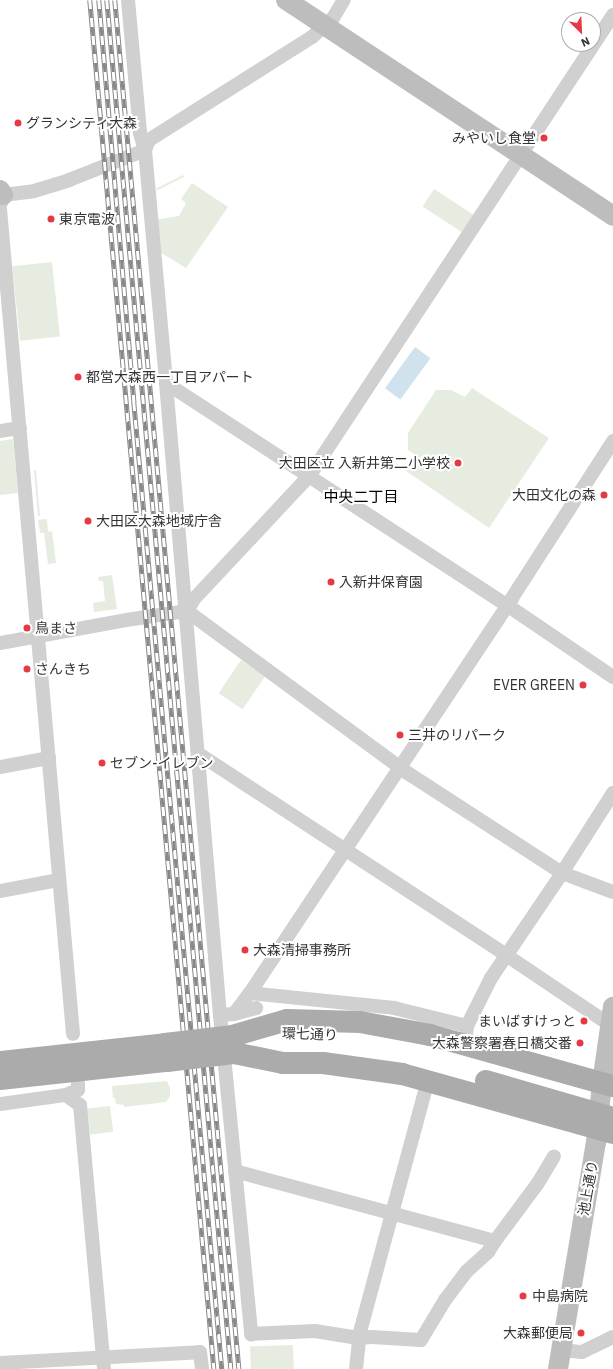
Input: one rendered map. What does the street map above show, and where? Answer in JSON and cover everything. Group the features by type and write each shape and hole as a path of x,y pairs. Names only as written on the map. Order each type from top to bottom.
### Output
{"main road":[{"path":"233,1045 288,1020 360,1022 466,1035 607,1084"},
{"path":"233,1045 282,1063 323,1063 376,1069 428,1080 608,1127"},
{"name":"環七通り","path":"0,1062 166,1052 233,1045 369,1053 488,1074 613,1103"},
{"name":"環七通り","path":"0,1079 166,1052"},
{"name":"環七通り","path":"488,1074 608,1127"}],"street":[{"path":"128,0 140,133 145,150 199,754 227,1014 235,1171 251,1334 315,1331 358,1338 372,1337 421,1340 445,1300 467,1271 488,1252 538,1183 554,1156"},
{"path":"286,0 613,216"},
{"path":"73,1034 38,644 39,635 1,200 69,180 145,150 149,140 312,37 333,18 344,0"},
{"path":"187,611 194,599 310,476 613,15"},
{"path":"166,383 508,605 613,677"},
{"path":"0,431 20,428"},
{"path":"227,1014 250,992 611,449"},
{"path":"0,643 131,619 187,611 399,767 562,874 613,892"},
{"path":"199,754 506,955 612,1016"},
{"path":"0,767 49,758"},
{"path":"250,992 394,1008 466,1035 471,1016 491,978 562,874 613,792"},
{"path":"0,891 59,880"},
{"path":"227,1014 256,1008"},
{"name":"池上通り","path":"560,1360 608,1127 607,1084 612,1016"},
{"path":"356,1369 358,1338 390,1213 428,1080"},
{"path":"0,1104 66,1095 78,1090 78,1083"},
{"path":"66,1095 80,1105 103,1364"},
{"path":"235,1171 495,1241"},
{"path":"560,1360 582,1352 613,1337"},
{"path":"0,1363 103,1364 200,1352 202,1369"}],"shaded area":[{"path":"183,175 184,177 157,190 156,189"},
{"path":"192,183 228,207 186,268 158,251 155,220 179,216 186,203 181,199"},
{"path":"434,189 475,216 464,233 423,207"},
{"path":"52,262 60,337 20,341 12,266"},
{"path":"472,388 549,438 489,528 406,471 416,455 408,450 408,433 436,390 451,390 465,397"},
{"path":"13,439 18,493 0,495 0,441"},
{"path":"34,470 36,470 40,516 38,516"},
{"path":"47,519 48,532 52,531 56,563 48,564 44,533 40,533 38,520"},
{"path":"112,575 117,609 94,612 93,603 105,601 103,581 99,581 98,577"},
{"path":"241,660 265,676 243,709 219,693"},
{"path":"167,1081 170,1088 170,1096 166,1102 124,1107 124,1105 116,1104 115,1098 113,1098 112,1086"},
{"path":"110,1106 113,1132 90,1135 87,1109"},
{"path":"293,1345 294,1369 251,1369 250,1347"}],"water":[{"path":"415,347 430,358 400,399 385,388"}],"railway":[{"path":"90,0 214,1369"},
{"path":"99,0 222,1369"},
{"path":"107,0 231,1369"},
{"path":"115,0 239,1369"}],"place":[{"name":"グランシティ大森","path":"18,123"},
{"name":"みやいし食堂","path":"544,138"},
{"name":"東京電波","path":"51,219"},
{"name":"都営大森西一丁目アパート","path":"78,377"},
{"name":"大田区立 入新井第二小学校","path":"458,463"},
{"name":"大田文化の森","path":"604,495"},
{"name":"大田区大森地域庁舎","path":"88,521"},
{"name":"入新井保育園","path":"331,582"},
{"name":"鳥まさ","path":"27,628"},
{"name":"さんきち","path":"27,669"},
{"name":"EVER GREEN","path":"583,685"},
{"name":"三井のリパーク","path":"400,735"},
{"name":"セブン-イレブン","path":"102,763"},
{"name":"大森清掃事務所","path":"245,950"},
{"name":"まいばすけっと","path":"584,1021"},
{"name":"大森警察署春日橋交番","path":"580,1043"},
{"name":"中島病院","path":"523,1296"},
{"name":"大森郵便局","path":"581,1333"}],"district":[{"name":"中央二丁目","path":"361,497"}]}
